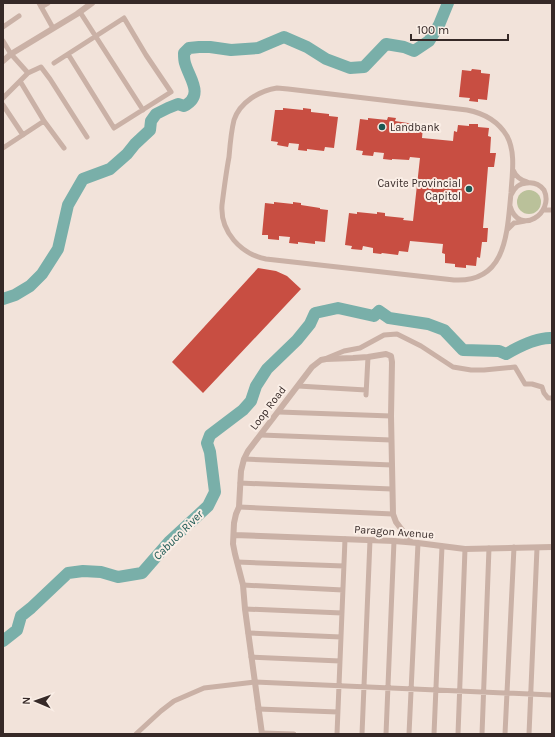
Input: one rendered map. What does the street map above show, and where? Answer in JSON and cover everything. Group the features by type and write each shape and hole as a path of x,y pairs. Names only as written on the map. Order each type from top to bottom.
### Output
{"street":[{"path":"48,3 40,5 53,28"},
{"path":"3,61 11,54 80,12 92,3"},
{"path":"80,12 143,110"},
{"path":"3,27 19,16"},
{"path":"54,63 68,54 96,36 124,18 146,55 171,92 114,128 68,54"},
{"path":"3,41 11,54 28,73"},
{"path":"3,98 28,73 41,67 87,137"},
{"path":"20,81 44,121 64,148"},
{"path":"277,88 359,96 477,112 491,119 501,127 512,149 513,166 510,198 507,230 501,254 492,267 486,272 476,277 464,280 266,259 255,256 249,254 240,247 230,236 223,221 222,213 231,134 235,119 240,109 250,100 267,90 277,88"},
{"path":"3,104 23,135"},
{"path":"3,148 44,121"},
{"path":"510,204 514,214 520,218 531,221 541,216 545,210 549,197 540,186 521,180 516,175 513,166"},
{"path":"510,198 512,192 517,187 528,183"},
{"path":"545,210 552,210"},
{"path":"507,230 514,223 526,220"},
{"path":"321,360 344,351 360,348 384,335 397,334 421,346 453,367 484,370 515,367 525,384 532,384 542,387 548,398 552,398"},
{"path":"321,360 368,357 386,354 392,357 391,440 393,514 396,522 414,542 409,734"},
{"path":"298,386 366,392 368,357"},
{"name":"Loop Road","path":"262,733 251,657 243,585 234,549 235,518 239,507 241,471 248,451 312,367 321,360"},
{"path":"279,412 391,416"},
{"path":"261,435 391,440"},
{"path":"244,459 392,465"},
{"path":"240,483 392,489"},
{"path":"239,507 393,514"},
{"name":"Paragon Avenue","path":"234,535 414,542 465,549 552,547"},
{"path":"337,734 344,539"},
{"path":"362,734 370,540"},
{"path":"386,734 394,541"},
{"path":"434,734 442,546"},
{"path":"505,734 514,547"},
{"path":"482,734 489,548"},
{"path":"530,734 537,548"},
{"path":"458,734 465,549"},
{"path":"237,562 344,566"},
{"path":"243,585 343,590"},
{"path":"245,609 342,613"},
{"path":"248,633 341,637"},
{"path":"251,657 340,661"},
{"path":"136,734 174,701 204,688 255,682 552,695"},
{"path":"258,709 338,712"},
{"path":"262,733 294,734"}],"green space":[{"path":"529,190 538,193 541,202 538,211 529,214 520,211 517,202 520,193"}],"building":[{"path":"472,69 481,70 481,73 490,74 487,100 478,99 478,102 469,101 470,98 459,97 462,70 471,71"},
{"path":"283,108 303,110 303,108 311,109 311,112 329,114 329,116 338,117 334,148 325,147 324,151 307,149 307,151 298,150 299,144 289,143 288,147 277,145 278,142 271,141 275,110 283,110"},
{"path":"388,117 396,118 395,121 423,126 422,138 453,141 454,131 457,132 458,125 469,126 469,124 478,124 478,127 489,128 488,136 491,137 490,153 496,153 494,167 488,167 483,228 488,228 487,242 482,242 480,258 477,257 476,266 466,265 466,268 455,267 455,264 445,263 445,254 442,253 443,244 410,241 408,252 399,251 398,255 373,253 373,248 363,246 362,250 351,249 352,246 345,245 349,213 385,213 385,216 404,218 403,220 413,221 420,158 410,157 409,160 383,159 384,153 374,152 373,156 362,155 363,151 356,150 360,119 368,120 368,118 387,120"},
{"path":"274,202 293,204 293,202 301,203 301,205 328,210 325,242 315,241 315,244 298,242 298,244 289,243 290,237 279,236 279,240 268,239 268,235 262,235 265,203 274,204"},
{"path":"258,268 276,271 287,276 301,289 203,393 172,362"}],"waterway":[{"path":"3,299 15,295 30,286 42,274 58,249 68,205 83,179 110,169 127,154 150,130 151,121 156,114 178,104 184,106 194,97 194,86 185,63 184,55 189,48 210,47 231,50 258,48 284,37 307,47 326,59 350,68 364,67 386,44 404,47 414,51 429,41 439,25 448,3"},
{"name":"Cabuco River","path":"3,641 17,630 21,616 68,573 83,571 101,572 118,577 142,573 169,542 208,506 215,492 210,452 207,443 210,435 243,410 251,401 256,386 267,369 297,340 310,324 315,313 338,308 374,316 379,311 389,318 428,324 444,330 463,350 499,351 506,354 534,341 552,338"}],"place":[{"name":"Landbank","path":"382,127"},
{"name":"Cavite Provincial Capitol","path":"469,189"}]}
